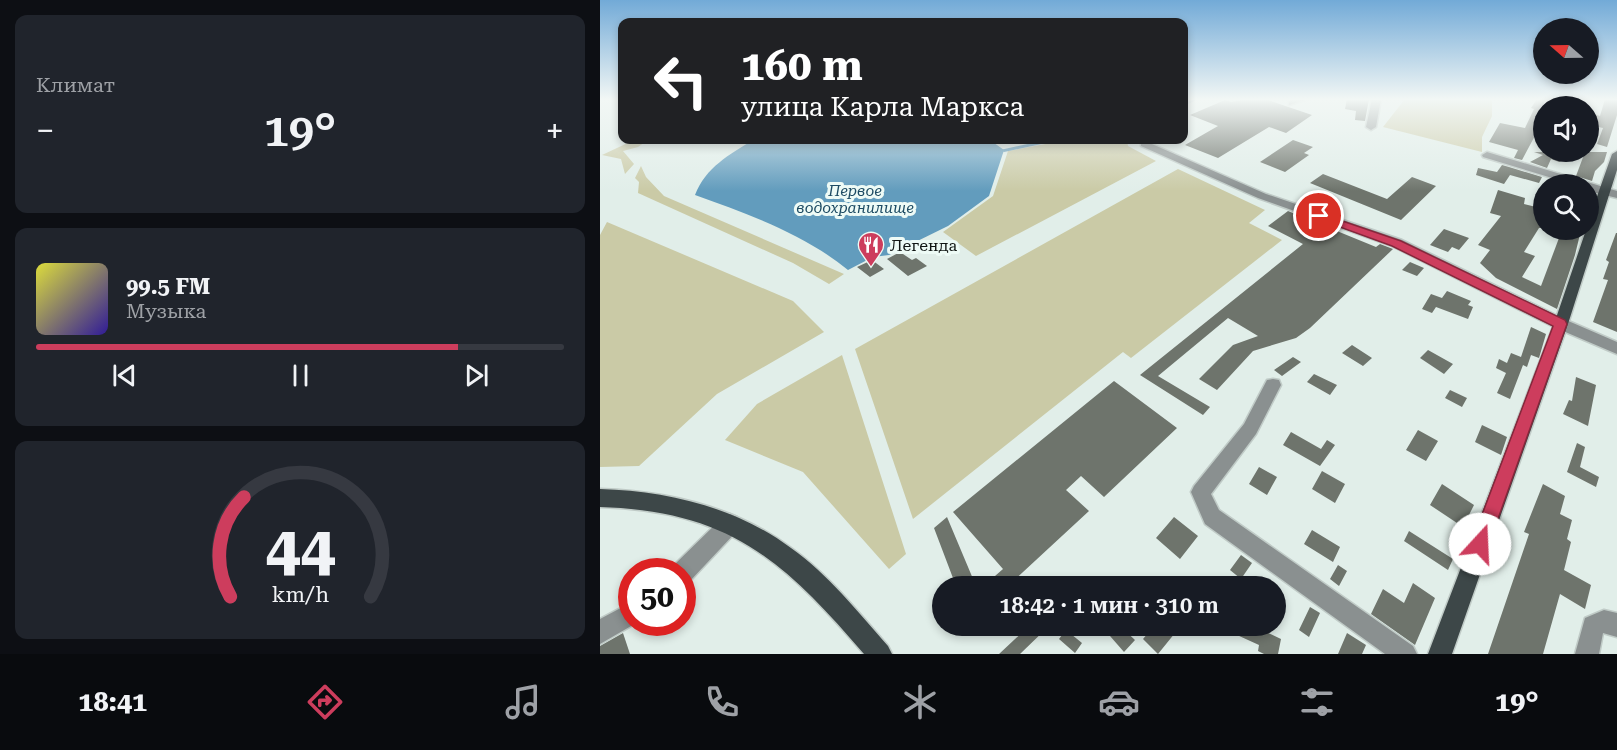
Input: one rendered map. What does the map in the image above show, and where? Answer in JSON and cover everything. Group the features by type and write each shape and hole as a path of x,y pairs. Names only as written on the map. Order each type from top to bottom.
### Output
{"main road":[{"path":"1440,654 1561,324 1617,154"},
{"path":"600,498 648,500 688,508 730,524 783,555 831,598 880,654"}],"street":[{"path":"1144,144 1262,196 1396,243 1561,324 1617,348"},
{"path":"1487,155 1549,174"},
{"path":"1273,385 1250,429 1201,492 1212,517 1405,654"},
{"path":"696,559 730,524"},
{"path":"600,632 618,621"},
{"path":"1587,654 1593,626 1604,621 1617,625"}],"green space":[{"path":"1393,130 1486,130 1482,137 1482,152"},
{"path":"625,144 642,144 623,151 634,164 625,174 621,159 602,155"},
{"path":"1046,144 1128,144 1156,161 976,256 943,232 993,196 1008,151"},
{"path":"641,166 646,177 664,196 844,274 829,284 793,263 638,193 639,182 635,178"},
{"path":"1178,169 1265,210 1249,223 1282,240 1131,358 1123,352 913,519 855,349"},
{"path":"607,222 793,301 824,332 717,394 639,466 600,467 600,235"},
{"path":"842,355 906,554 889,569 803,472 725,440 757,404"}],"water":[{"name":"Первое водохранилище","path":"747,144 996,144 1004,150 989,196 948,226 889,255 873,257 848,270 794,235 695,195 705,177 727,157"}],"building":[{"path":"1212,130 1265,130 1218,158 1185,145"},
{"path":"1276,130 1291,130 1286,133"},
{"path":"1496,130 1533,130 1533,139 1522,160 1514,158 1518,150 1489,142"},
{"path":"1602,130 1612,130 1607,147 1599,145 1599,139"},
{"path":"1293,140 1313,147 1304,153 1309,155 1285,172 1260,162"},
{"path":"1599,152 1607,152 1604,162 1594,174 1577,174 1581,162 1599,162"},
{"path":"1533,160 1550,162 1547,168 1530,162"},
{"path":"1502,165 1533,174 1533,181 1510,175 1504,184 1476,175 1478,168 1497,172"},
{"path":"1323,174 1387,199 1412,177 1436,186 1401,220 1310,183"},
{"path":"1498,190 1525,198 1524,204 1533,206 1533,238 1524,252 1535,256 1522,277 1541,286 1558,240 1579,240 1557,309 1496,278 1480,263 1490,250 1478,245 1501,216 1490,213"},
{"path":"1288,211 1376,247 1380,244 1393,249 1310,328 1296,338 1253,351 1217,390 1199,379 1233,345 1258,336 1228,318 1158,376 1210,407 1203,415 1140,375 1303,244 1268,226"},
{"path":"1444,229 1469,238 1459,250 1452,247 1448,252 1430,245"},
{"path":"1616,233 1617,332 1593,322 1608,280 1603,279 1609,262 1606,260"},
{"path":"900,252 912,260 916,258 927,266 908,276 887,259"},
{"name":"Легенда","path":"872,260 884,269 870,277 857,267"},
{"path":"1410,262 1424,268 1417,276 1402,270"},
{"path":"1447,291 1471,301 1468,305 1473,307 1468,319 1436,307 1432,313 1422,309 1431,294 1442,298"},
{"path":"1531,327 1546,334 1539,358 1531,355 1527,367 1523,365 1510,399 1497,393 1506,373 1496,368 1499,359 1507,363 1511,353 1521,357"},
{"path":"1352,345 1372,358 1363,366 1342,353"},
{"path":"1428,350 1453,364 1444,374 1420,358"},
{"path":"1293,357 1301,362 1282,376 1274,370"},
{"path":"1314,374 1337,385 1330,395 1307,382"},
{"path":"1576,377 1596,385 1588,426 1563,414 1569,400 1572,401"},
{"path":"1114,381 1177,428 1104,497 1081,476 1066,490 1089,511 1019,576 995,576 1003,569 953,512"},
{"path":"1450,390 1467,398 1462,407 1445,398"},
{"path":"1482,425 1507,437 1501,455 1475,442"},
{"path":"1418,430 1438,441 1426,461 1406,450"},
{"path":"1291,432 1321,449 1327,440 1335,445 1320,466 1283,445"},
{"path":"1577,443 1585,447 1580,467 1599,477 1596,487 1567,472"},
{"path":"1259,467 1277,477 1267,495 1249,484"},
{"path":"1322,471 1345,484 1335,503 1312,489"},
{"path":"1442,484 1474,505 1463,527 1430,505"},
{"path":"1543,484 1565,496 1560,514 1572,520 1567,539 1571,542 1564,570 1591,585 1585,609 1560,594 1543,654 1488,654 1529,534 1524,532"},
{"path":"947,517 972,576 952,576 934,528"},
{"path":"1174,517 1198,536 1180,559 1156,538"},
{"path":"1312,530 1340,547 1333,562 1304,544"},
{"path":"1409,531 1453,559 1448,570 1404,541"},
{"path":"1241,555 1252,563 1243,576 1237,576 1230,570"},
{"path":"1338,565 1347,571 1339,586 1330,579"},
{"path":"1413,583 1435,598 1415,645 1371,614 1383,589 1404,603"},
{"path":"1310,607 1320,613 1309,637 1299,630"},
{"path":"1347,633 1366,645 1362,654 1338,654"},
{"path":"618,636 624,636 630,654 600,654 600,646"},
{"path":"1018,636 1039,636 1020,654 999,654"},
{"path":"1061,636 1073,636 1082,643 1075,653 1059,639"},
{"path":"1110,636 1131,636 1135,640 1124,652"},
{"path":"1146,636 1173,636 1158,654 1143,639"},
{"path":"1239,636 1275,636 1281,639 1278,654 1264,654 1258,651 1259,645"}],"waterway":[{"path":"1004,150 1035,144"}],"place":[{"name":"Легенда","path":"871,268"}],"route":[{"path":"1319,216 1396,243 1561,324 1480,544"}]}
